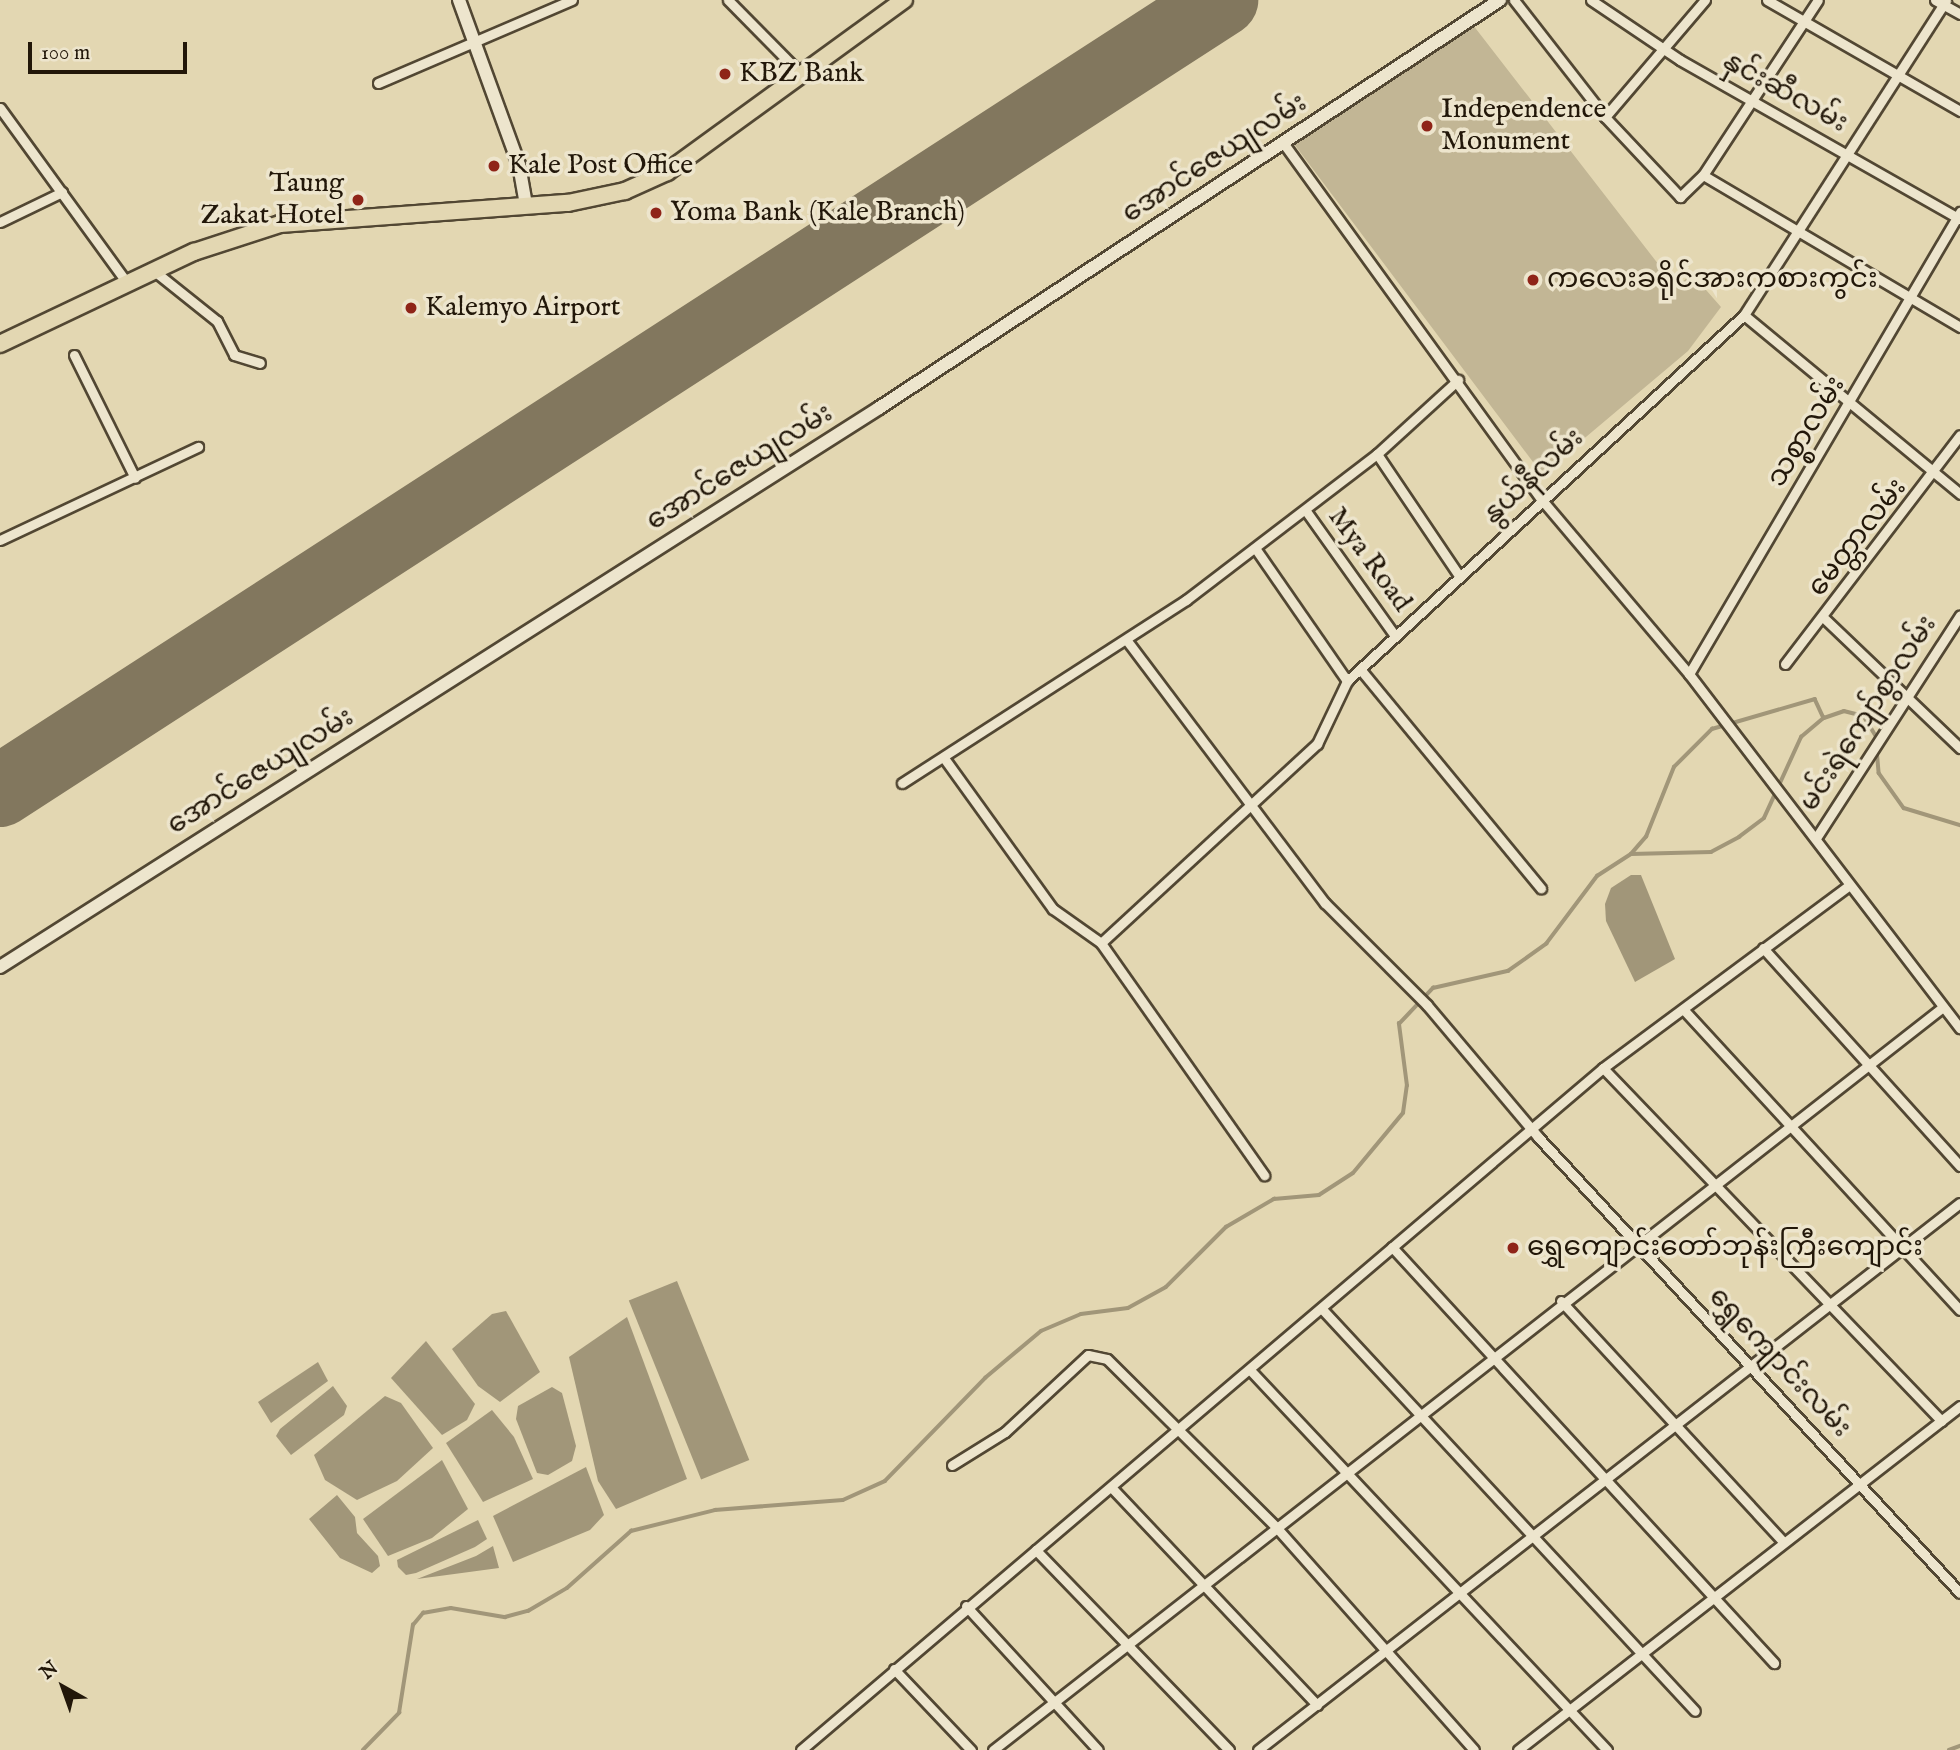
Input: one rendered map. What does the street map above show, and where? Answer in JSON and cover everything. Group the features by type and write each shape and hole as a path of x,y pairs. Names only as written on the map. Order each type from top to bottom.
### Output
{"highway":[{"path":"0,344 153,270 280,224 568,203 643,184 802,75 904,0"}],"street":[{"path":"459,0 475,40 526,204"},
{"path":"378,83 475,40 547,4 572,0"},
{"path":"728,0 802,75"},
{"name":"အောင်ဇေယျလမ်း","path":"0,967 1284,144 1500,0"},
{"path":"1514,0 1605,117 1675,196 1703,175 1818,0"},
{"name":"နှင်းဆီလမ်း","path":"1591,0 1663,48 1959,216"},
{"path":"1605,117 1705,0"},
{"path":"1767,0 1960,111"},
{"path":"1941,2 1960,14"},
{"name":"နွယ်နီလမ်း","path":"1101,943 1247,804 1317,744 1347,681 1744,315 1901,76 1941,2"},
{"path":"0,108 127,284"},
{"path":"1284,144 1458,380 1542,500 1689,674 1960,1028"},
{"path":"1703,175 1960,327"},
{"path":"0,222 62,192"},
{"name":"သစ္စာလမ်း","path":"1689,674 1853,402 1910,297 1959,216"},
{"path":"153,270 217,321 234,355 260,363"},
{"path":"1744,315 1853,402 1960,494"},
{"path":"74,355 135,478"},
{"path":"902,783 1128,642 1306,511 1377,454 1458,380"},
{"name":"မေတ္တာလမ်း","path":"1785,664 1825,619 1936,474 1960,435"},
{"path":"0,540 198,447"},
{"path":"1377,454 1460,577"},
{"name":"Mya Road","path":"1306,511 1395,636"},
{"path":"1255,548 1347,681"},
{"name":"မင်းရဲကျော်စွာလမ်း","path":"1816,838 1907,702 1960,615"},
{"path":"1825,619 1907,702 1960,748"},
{"name":"ရွှေကျောင်းလမ်း","path":"1128,642 1247,804 1325,903 1427,1005 1531,1129 1960,1593"},
{"path":"1361,670 1541,888"},
{"path":"944,758 1053,909 1101,943 1264,1175"},
{"path":"801,1750 966,1606 1251,1371 1603,1068 1849,885"},
{"path":"1762,948 1868,1071 1960,1166"},
{"path":"993,1750 1418,1418 1561,1301 1868,1071 1943,1007"},
{"path":"1683,1009 1960,1310"},
{"path":"1603,1068 1826,1306 1941,1421"},
{"path":"1258,1750 1750,1363 1960,1203"},
{"path":"1392,1247 1490,1359 1773,1663"},
{"path":"1561,1301 1783,1542"},
{"path":"1322,1309 1418,1418 1695,1711"},
{"path":"952,1465 1005,1432 1088,1355 1107,1359 1182,1428 1276,1527 1474,1750"},
{"path":"1251,1371 1345,1475 1459,1592 1606,1750"},
{"path":"1518,1750 1712,1596 1960,1406"},
{"path":"1111,1487 1202,1587 1317,1705"},
{"path":"1036,1550 1229,1750"},
{"path":"966,1606 1098,1750"},
{"path":"894,1669 971,1750"}],"shaded area":[{"name":"ကလေးခရိုင်အားကစားကွင်း","path":"1473,25 1676,287 1692,274 1721,307 1688,351 1542,474 1294,144"},
{"path":"1631,875 1641,875 1675,959 1635,982 1606,921 1605,904 1611,888"},
{"path":"677,1281 749,1460 701,1479 629,1300"},
{"path":"506,1311 540,1372 500,1402 478,1386 452,1349 492,1314"},
{"path":"627,1317 687,1479 616,1509 598,1481 569,1357"},
{"path":"426,1341 475,1404 467,1420 442,1435 391,1378"},
{"path":"318,1362 328,1381 271,1423 258,1402"},
{"path":"333,1386 347,1406 344,1415 291,1455 276,1436 280,1429"},
{"path":"552,1387 562,1393 576,1446 572,1461 548,1475 537,1473 516,1419 518,1406"},
{"path":"385,1396 401,1403 433,1448 397,1481 357,1500 325,1480 314,1455"},
{"path":"492,1410 514,1437 533,1479 483,1502 446,1443"},
{"path":"442,1460 468,1509 432,1538 388,1556 363,1519"},
{"path":"586,1467 604,1515 590,1530 513,1562 493,1516"},
{"path":"337,1495 355,1517 357,1533 378,1556 380,1566 372,1573 340,1558 309,1519"},
{"path":"478,1520 487,1539 475,1547 416,1573 406,1575 398,1567 397,1560"},
{"path":"493,1546 499,1568 417,1579 476,1556"}],"waterway":[{"path":"1631,854 1646,837 1674,767 1712,729 1815,699 1824,718"},
{"path":"363,1750 399,1713 413,1625 423,1613 451,1608 505,1617 528,1611 567,1588 631,1531 715,1510 843,1500 885,1481 985,1378 1041,1331 1081,1314 1128,1308 1166,1287 1226,1227 1274,1199 1319,1195 1353,1173 1403,1113 1407,1086 1399,1024 1433,988 1508,971 1546,944 1597,876 1631,854 1711,852 1739,837 1764,818 1801,737 1824,718 1844,711 1864,716 1877,738"},
{"path":"1877,749 1879,773 1904,808 1960,825"},
{"path":"1949,1750 1960,1746"}],"runway":[{"path":"0,791 1222,0"}],"place":[{"name":"KBZ Bank","path":"725,74"},
{"name":"Independence Monument","path":"1427,126"},
{"name":"Kale Post Office","path":"494,166"},
{"name":"Taung Zakat Hotel","path":"358,200"},
{"name":"Yoma Bank (Kale Branch)","path":"656,213"},
{"name":"ကလေးခရိုင်အားကစားကွင်း","path":"1533,280"},
{"name":"Kalemyo Airport","path":"411,308"},
{"name":"ရွှေကျောင်းတော်ဘုန်းကြီးကျောင်း","path":"1513,1248"}]}
